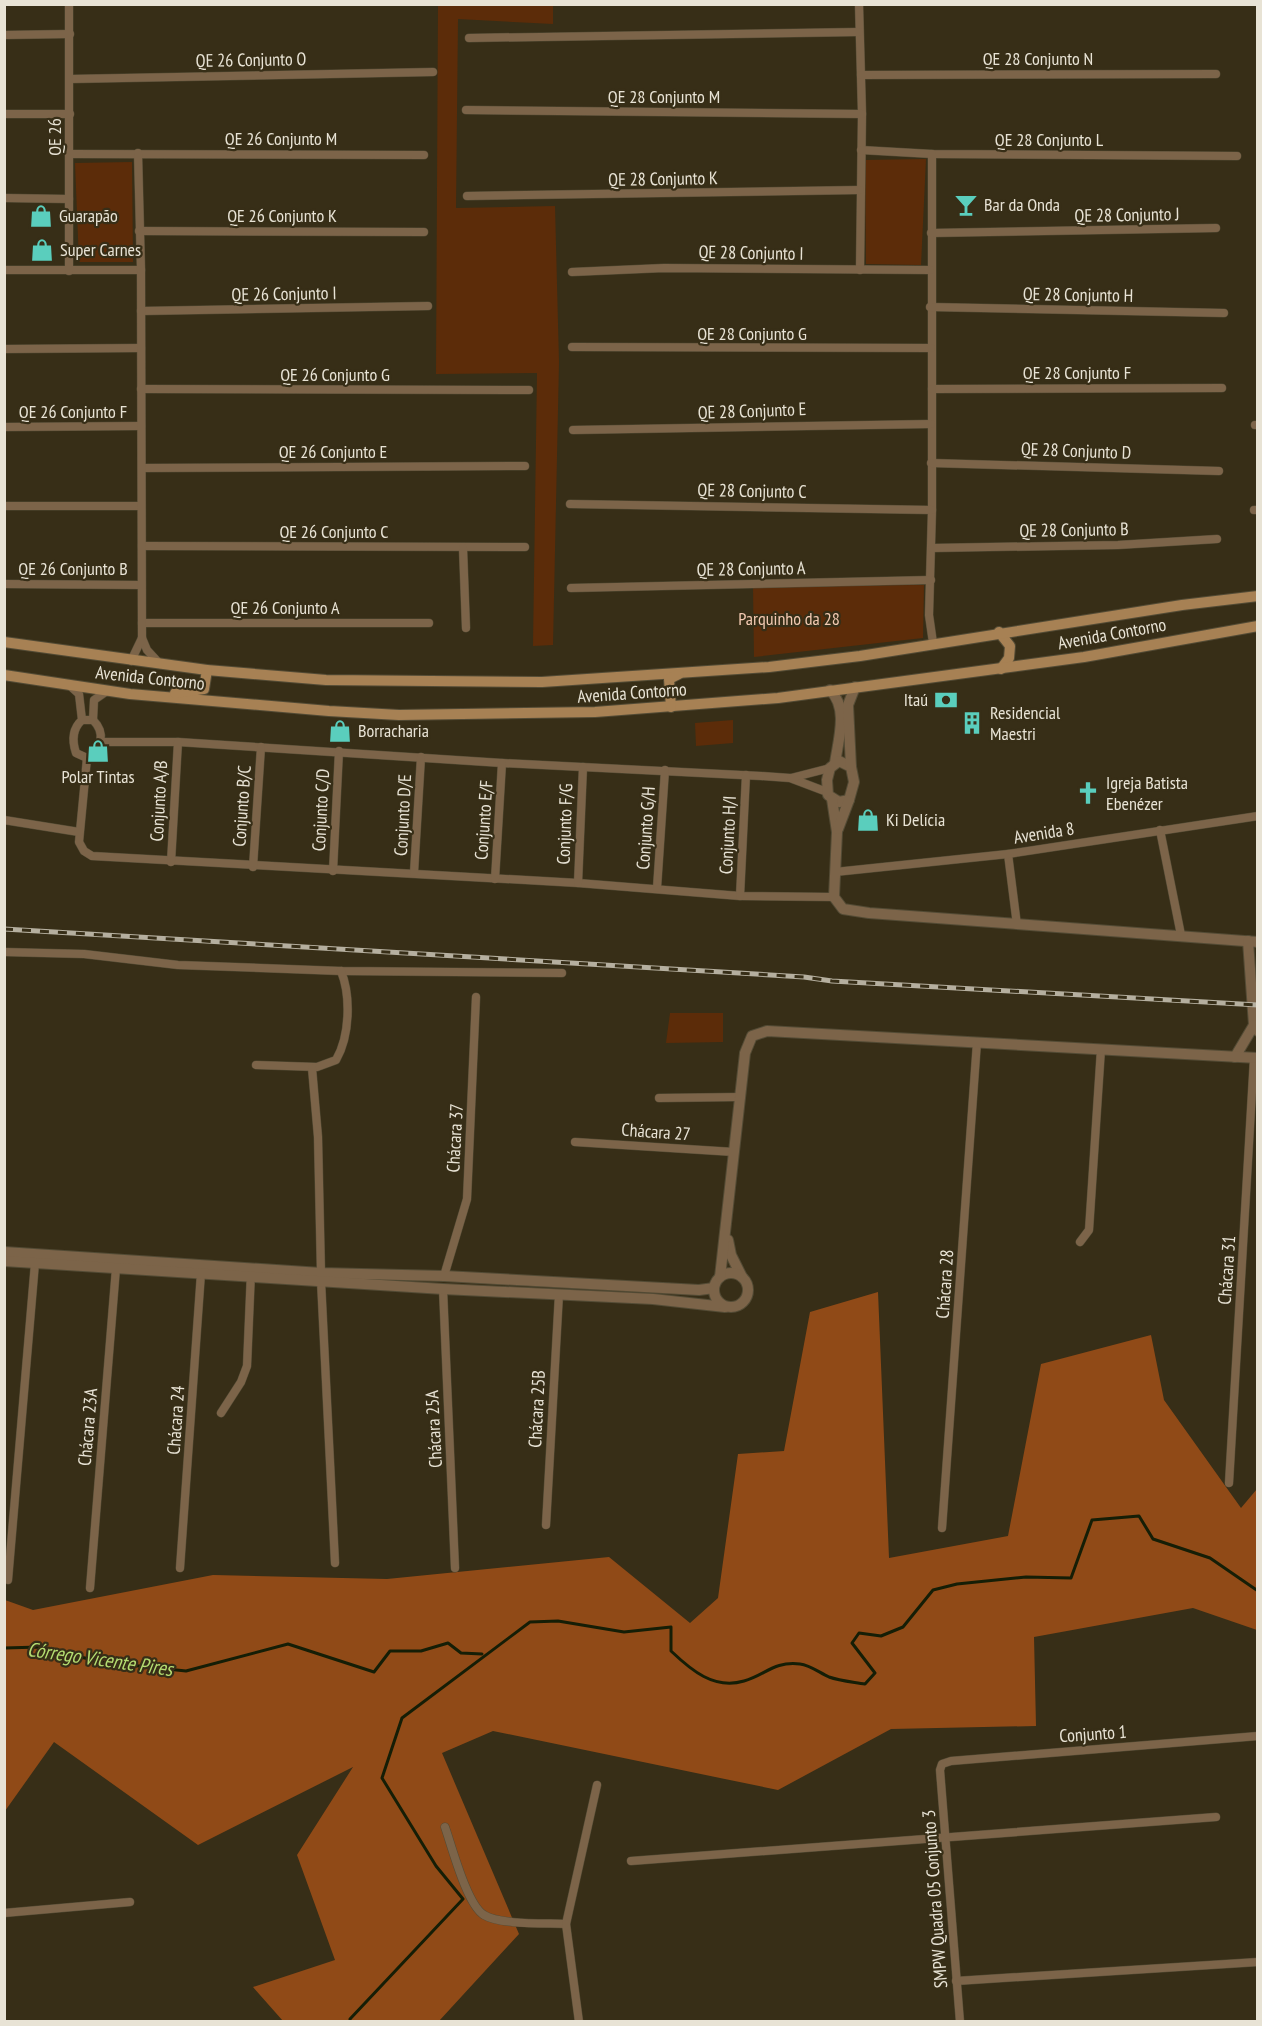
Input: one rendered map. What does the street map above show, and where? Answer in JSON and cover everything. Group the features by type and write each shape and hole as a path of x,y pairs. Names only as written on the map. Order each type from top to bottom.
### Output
{"main road":[{"name":"Avenida Contorno","path":"4,642 207,670 326,680 495,684 680,674 803,663 999,632 1257,596"},
{"name":"Avenida Contorno","path":"4,675 167,697 399,715 518,715 671,707 778,698 1084,657 1257,626"},
{"path":"999,632 1008,640 1010,652 1001,669"},
{"path":"167,697 178,692 204,689 207,670"},
{"path":"671,707 669,679 680,674"}],"street":[{"name":"QE 26","path":"69,4 69,270"},
{"path":"859,4 862,114 860,270"},
{"path":"469,38 860,32"},
{"path":"4,35 70,34"},
{"name":"QE 26 Conjunto O","path":"70,79 433,72"},
{"name":"QE 28 Conjunto N","path":"861,75 1216,74"},
{"name":"QE 28 Conjunto M","path":"466,110 862,114"},
{"path":"4,114 70,114"},
{"name":"QE 28 Conjunto L","path":"861,150 932,154 1237,156"},
{"path":"138,153 141,270 142,639 147,650 160,664"},
{"name":"QE 26 Conjunto M","path":"70,154 424,155"},
{"path":"932,154 930,270 932,548 929,615 933,643"},
{"name":"QE 28 Conjunto K","path":"467,196 860,190"},
{"path":"4,198 69,199"},
{"name":"QE 28 Conjunto J","path":"931,233 1216,228"},
{"name":"QE 26 Conjunto K","path":"139,231 424,232"},
{"name":"QE 28 Conjunto I","path":"572,272 664,267 930,270"},
{"path":"4,270 141,270"},
{"name":"QE 26 Conjunto I","path":"141,311 428,306"},
{"name":"QE 28 Conjunto H","path":"930,307 1224,313"},
{"name":"QE 28 Conjunto G","path":"572,347 931,348"},
{"path":"4,349 141,348"},
{"name":"QE 28 Conjunto F","path":"932,389 1222,388"},
{"name":"QE 26 Conjunto G","path":"141,390 529,390"},
{"name":"QE 28 Conjunto E","path":"573,430 932,423"},
{"name":"QE 26 Conjunto F","path":"4,427 141,426"},
{"name":"QE 28 Conjunto D","path":"931,464 1219,471"},
{"name":"QE 26 Conjunto E","path":"141,468 525,466"},
{"name":"QE 28 Conjunto C","path":"570,504 932,510"},
{"path":"4,506 141,506"},
{"name":"QE 28 Conjunto B","path":"932,548 1118,545 1216,539"},
{"name":"QE 26 Conjunto C","path":"142,546 525,547"},
{"path":"463,548 466,628"},
{"name":"QE 28 Conjunto A","path":"571,588 931,580"},
{"name":"QE 26 Conjunto B","path":"4,584 141,585"},
{"name":"QE 26 Conjunto A","path":"142,623 429,623"},
{"path":"131,661 142,639"},
{"path":"69,684 79,694 82,720 75,728 73,745 76,753 87,758"},
{"path":"837,832 854,790 848,705 855,687"},
{"path":"109,690 94,700 93,720 100,729 101,742 98,749 87,758 79,832 79,842 84,851 92,856 254,867 414,873 578,883 740,896 834,897"},
{"path":"830,690 835,695 840,715 829,796 837,832 834,897 843,909 1017,925 1181,935 1253,942 1256,1028 1235,1057"},
{"path":"82,720 93,720"},
{"path":"101,742 178,742 502,763 790,778 843,761 851,767"},
{"name":"Conjunto A/B","path":"171,862 178,742"},
{"name":"Conjunto B/C","path":"254,867 261,747"},
{"name":"Conjunto C/D","path":"333,871 339,751"},
{"name":"Conjunto D/E","path":"414,873 421,757"},
{"name":"Conjunto E/F","path":"495,879 502,763"},
{"name":"Conjunto F/G","path":"578,883 582,767"},
{"name":"Conjunto G/H","path":"657,888 665,770"},
{"name":"Conjunto H/I","path":"740,896 746,775"},
{"path":"790,778 839,802 849,800"},
{"name":"Avenida 8","path":"835,872 1008,854 1257,816"},
{"path":"4,820 79,832"},
{"path":"1160,830 1181,935"},
{"path":"1008,854 1017,925"},
{"path":"4,952 90,955 178,965 341,971 562,973"},
{"path":"256,1065 312,1068 333,1063 342,1046 347,995 341,971"},
{"name":"Chácara 37","path":"444,1276 467,1199 476,997"},
{"path":"725,1307 719,1302 714,1288 720,1277 747,1044 752,1036 762,1031 1256,1058"},
{"name":"Chácara 28","path":"942,1528 977,1042"},
{"path":"1080,1242 1089,1230 1101,1049"},
{"name":"Chácara 31","path":"1229,1483 1256,1058"},
{"path":"312,1068 318,1137 321,1277 335,1563"},
{"path":"659,1098 740,1097"},
{"name":"Chácara 27","path":"575,1142 735,1152"},
{"path":"4,1252 442,1289 693,1302 735,1307 743,1302 748,1294 747,1285 731,1255 726,1230"},
{"path":"4,1261 201,1274 251,1272"},
{"path":"8,1580 35,1263"},
{"name":"Chácara 23A","path":"90,1588 116,1268"},
{"path":"220,1413 241,1382 247,1365 251,1272"},
{"path":"720,1277 731,1273 742,1277"},
{"name":"Chácara 24","path":"180,1568 201,1274"},
{"path":"321,1277 444,1276 699,1290 714,1288"},
{"name":"Chácara 25A","path":"442,1289 455,1568"},
{"name":"Chácara 25B","path":"546,1525 559,1294"},
{"name":"Conjunto 1","path":"941,1774 942,1764 951,1761 1257,1736"},
{"name":"SMPW Quadra 05 Conjunto 3","path":"941,1774 960,2022"},
{"path":"579,2022 567,1924 597,1785"},
{"path":"631,1861 1216,1817"},
{"path":"445,1827 470,1894 479,1911 494,1919 567,1924"},
{"path":"4,1912 130,1902"},
{"path":"956,1981 1257,1962"}],"green space":[{"path":"438,5 553,5 553,24 458,19 456,208 555,206 559,362 553,645 533,646 537,373 436,374"},
{"path":"926,159 921,265 866,264 865,160"},
{"path":"132,162 133,262 79,262 75,163"},
{"name":"Parquinho da 28","path":"924,585 923,638 754,657 753,586"},
{"path":"733,720 733,743 696,746 695,723"},
{"path":"670,1013 723,1013 723,1042 666,1043"}],"shaded area":[{"path":"878,1292 889,1558 1008,1536 1041,1364 1151,1335 1164,1400 1241,1508 1257,1489 1257,1630 1193,1608 1034,1637 1036,1726 891,1729 778,1790 493,1731 442,1753 519,1934 439,2021 283,2021 253,1987 335,1960 297,1855 353,1767 198,1845 54,1742 5,1811 5,1600 33,1610 213,1575 387,1579 609,1557 690,1623 718,1598 738,1454 784,1451 810,1312"}],"waterway":[{"name":"Córrego Vicente Pires","path":"350,2022 350,2019 463,1899 436,1866 382,1778 402,1718 530,1622 558,1621 624,1632 671,1627 671,1651 695,1671 723,1683 744,1681 776,1666 800,1664 829,1677 865,1684 875,1673 852,1643 859,1633 881,1636 903,1627 933,1590 957,1584 1026,1577 1071,1578 1092,1520 1139,1516 1153,1539 1210,1558 1258,1591"},
{"name":"Córrego Vicente Pires","path":"4,1648 40,1647 101,1662 186,1671 288,1644 374,1672 390,1651 421,1651 448,1643 461,1653 482,1654"}],"railway":[{"path":"4,929 804,977 832,981 1258,1005"}],"place":[{"name":"Bar da Onda","path":"966,205"},
{"name":"Guarapão","path":"41,216"},
{"name":"Super Carnes","path":"42,250"},
{"name":"Itaú","path":"946,700"},
{"name":"Residencial Maestri","path":"972,723"},
{"name":"Borracharia","path":"340,731"},
{"name":"Polar Tintas","path":"98,751"},
{"name":"Igreja Batista Ebenézer","path":"1088,793"},
{"name":"Ki Delícia","path":"868,820"}]}
